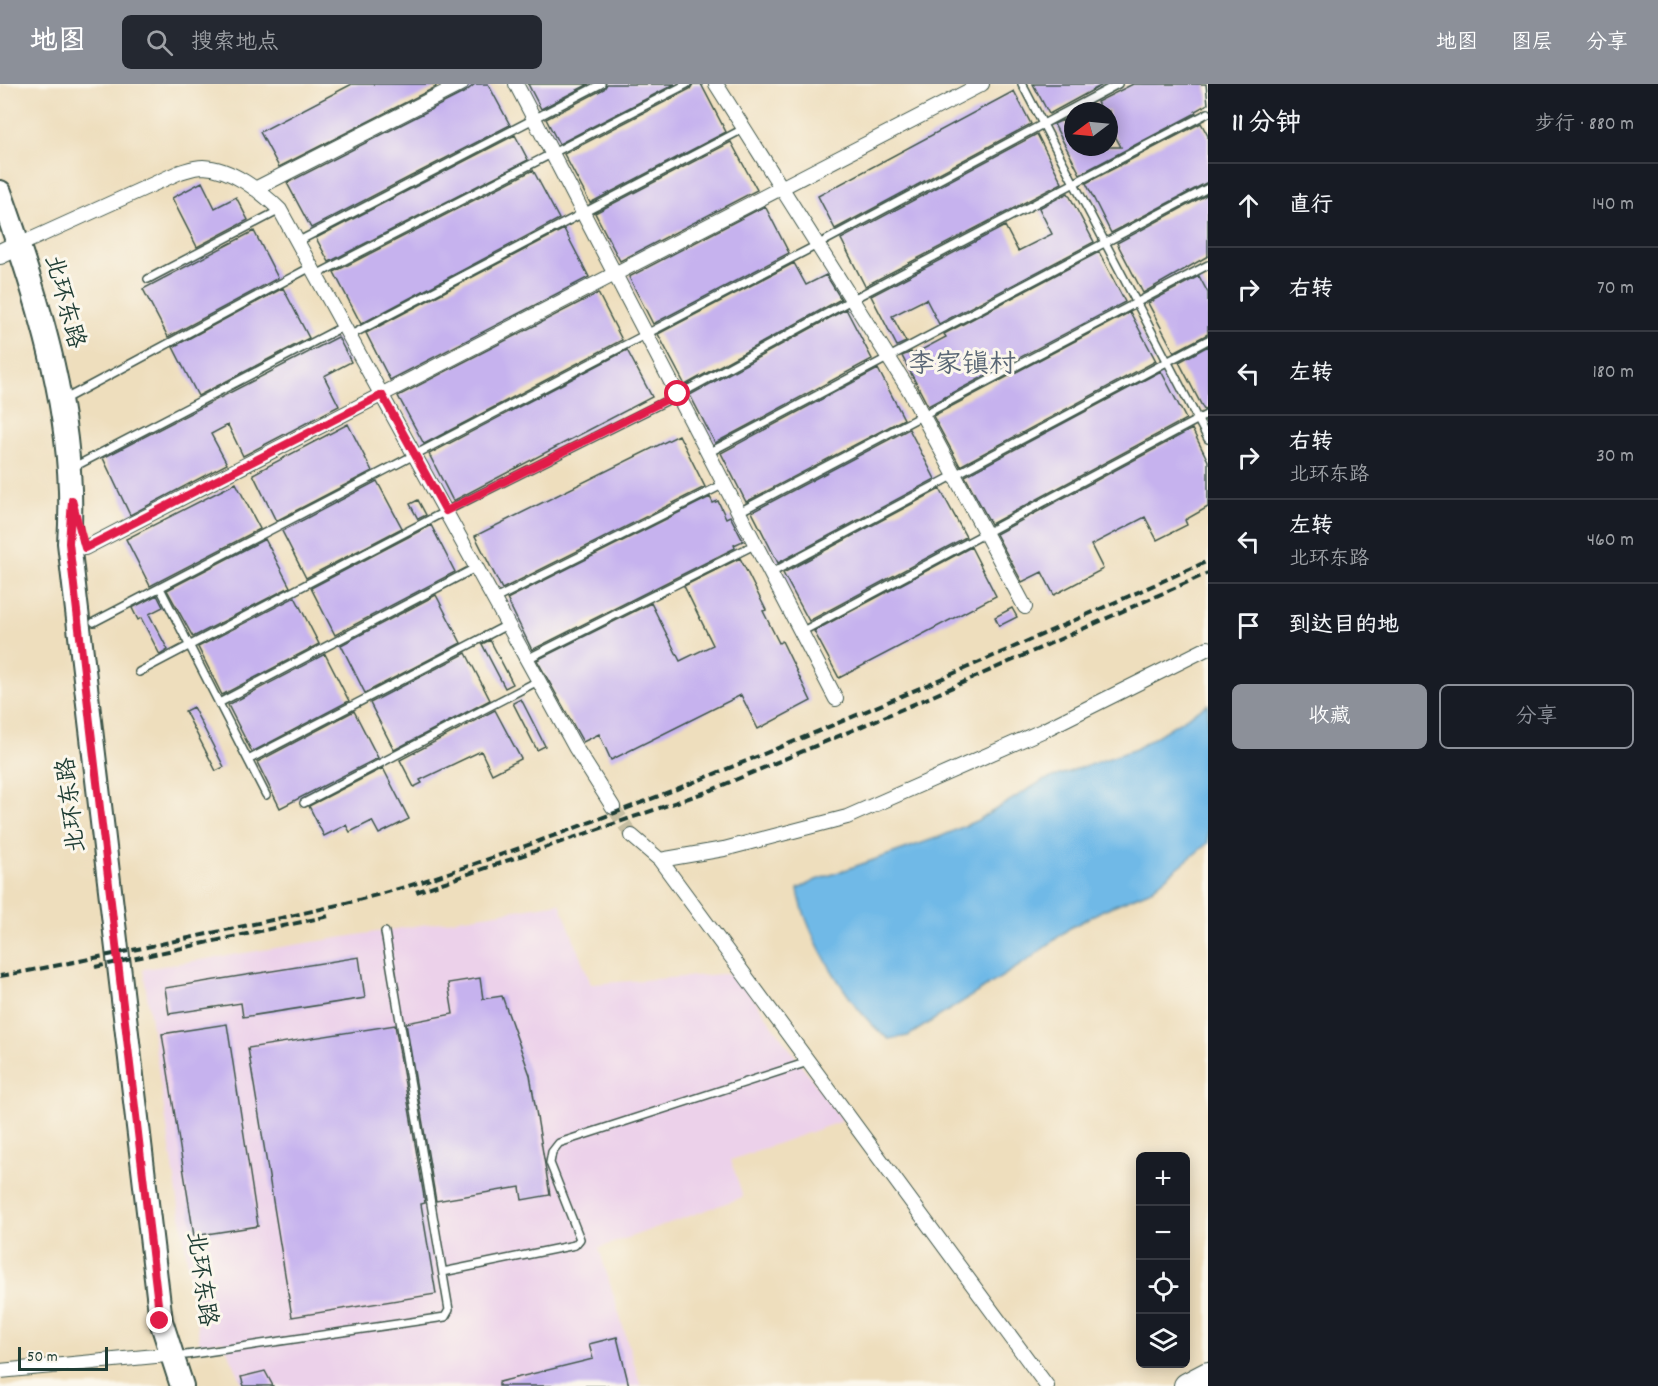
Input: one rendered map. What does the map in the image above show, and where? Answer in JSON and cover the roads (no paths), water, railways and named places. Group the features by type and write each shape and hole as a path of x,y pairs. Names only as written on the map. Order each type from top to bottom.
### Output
{"highway":[{"path":"1187,1386 1208,1375"}],"main road":[{"name":"北环东路","path":"0,192 10,250 60,402 72,500 69,543 172,1348 182,1386"},
{"name":"北环东路","path":"72,500 85,548 94,622 176,1318 172,1348 199,1386"}],"street":[{"path":"255,189 461,84"},
{"path":"516,84 836,699"},
{"path":"716,84 889,356 1025,607"},
{"path":"85,548 982,84"},
{"path":"10,250 180,172 196,168 218,169 255,189 279,210 495,598 575,747 613,807"},
{"path":"660,860 724,849 846,817 1042,731 1208,648"},
{"path":"632,836 660,860 1047,1386"},
{"path":"0,1371 172,1348 171,1386"}],"lane":[{"path":"297,242 601,84"},
{"path":"60,402 313,271 687,84"},
{"path":"1022,84 1208,439"},
{"path":"94,622 819,244 1118,84"},
{"path":"139,672 446,511 678,394 853,299 1208,113"},
{"path":"69,469 583,213 745,128"},
{"path":"708,453 1208,188"},
{"path":"148,279 279,210"},
{"path":"739,512 1208,265"},
{"path":"771,573 1208,340"},
{"path":"801,632 1208,414"},
{"path":"495,598 724,484"},
{"path":"527,658 756,544"},
{"path":"219,703 477,567"},
{"path":"160,588 266,795"},
{"path":"248,760 509,624"},
{"path":"304,803 539,680"},
{"path":"172,1348 445,1317 449,1310 384,932"},
{"path":"442,1272 575,1245 579,1239 550,1163 552,1152 559,1143 808,1062"}],"water":[{"path":"1208,704 1208,843 1149,891 1103,910 1070,928 1027,961 908,1036 889,1039 875,1028 846,993 832,971 809,927 798,889 816,880 942,836 978,820 1042,781 1136,749"}],"tunnel":[{"path":"613,807 632,836"}],"railway":[{"path":"0,976 299,914 427,880 626,809 822,730 1208,561"},
{"path":"416,892 709,791 926,699 1208,573"},
{"path":"95,967 329,916"}],"district":[{"name":"李家镇村","path":"962,366"}]}
